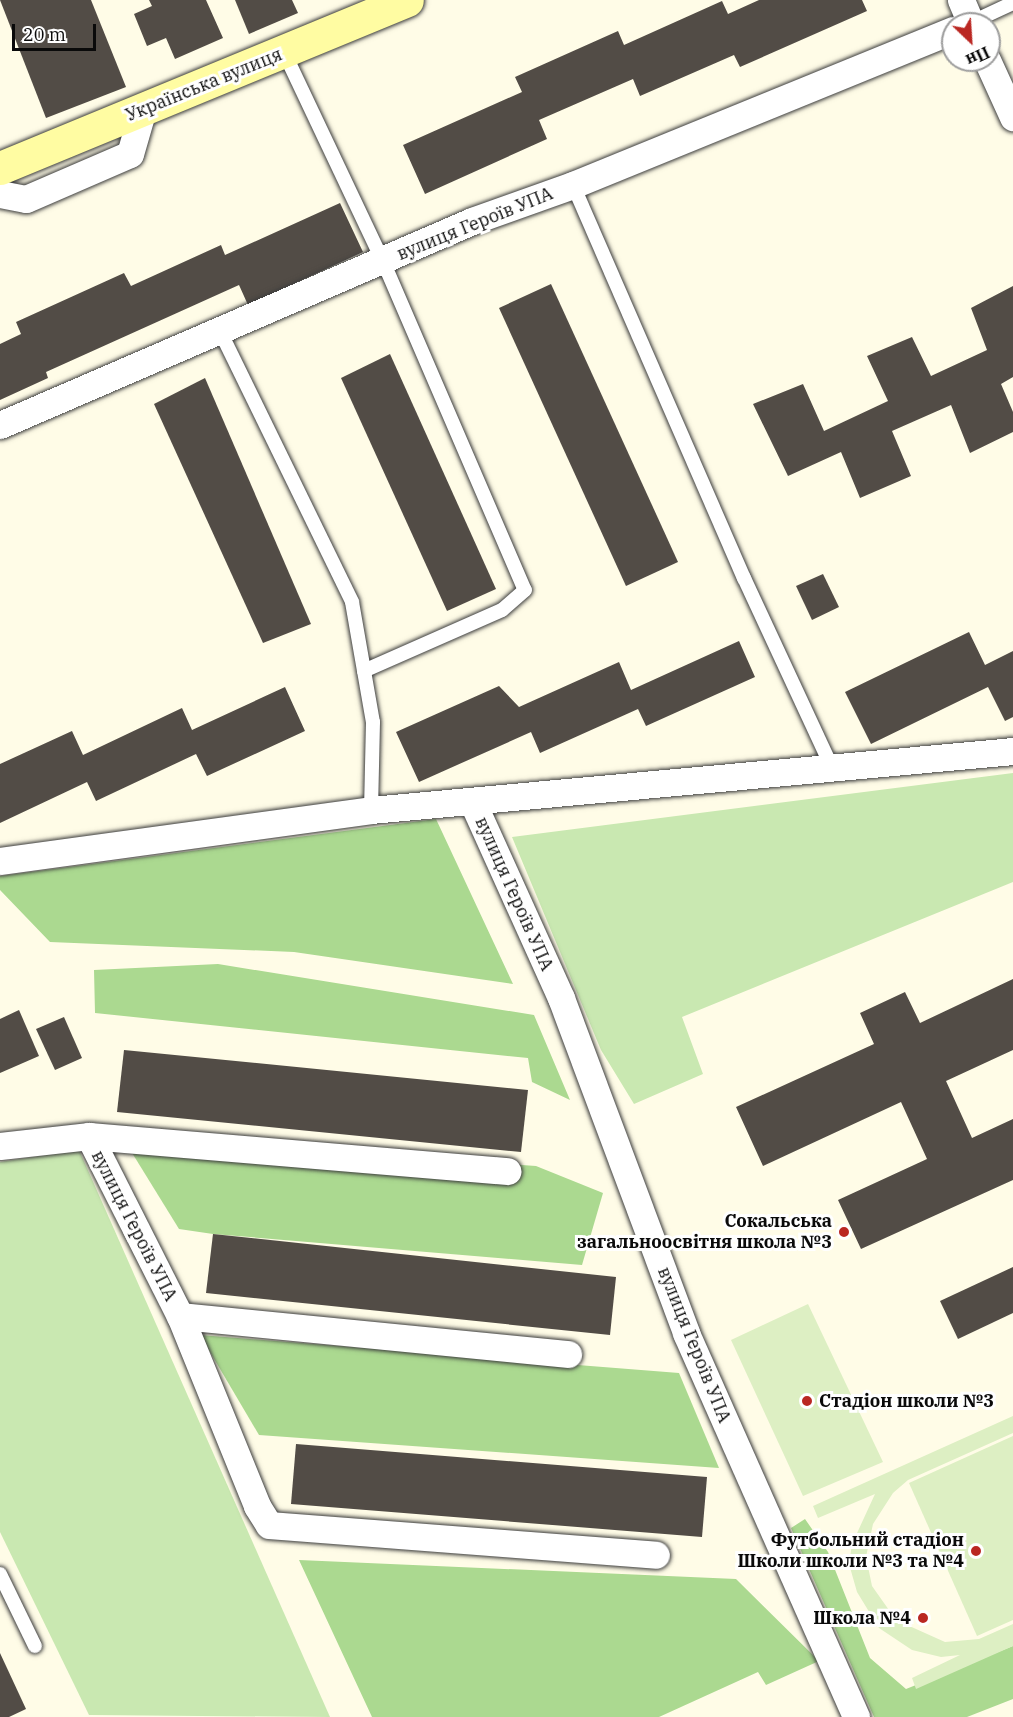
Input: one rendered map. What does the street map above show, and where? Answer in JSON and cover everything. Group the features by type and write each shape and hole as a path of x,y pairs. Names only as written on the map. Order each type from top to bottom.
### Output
{"street":[{"name":"Українська вулиця","path":"0,168 407,0"},
{"name":"вулиця Героїв УПА","path":"0,425 221,333 472,221 573,184 941,35"},
{"path":"992,72 1013,117"},
{"path":"0,194 26,200 130,154 143,110"},
{"name":"вулиця Героїв УПА","path":"0,861 371,810 474,803 831,765 1013,751"},
{"name":"вулиця Героїв УПА","path":"474,803 561,998 686,1333 856,1717"},
{"name":"вулиця Героїв УПА","path":"0,1146 89,1136 508,1171"},
{"name":"вулиця Героїв УПА","path":"89,1136 180,1316 257,1506 269,1525 656,1555"},
{"name":"вулиця Героїв УПА","path":"180,1316 568,1354"}],"lane":[{"path":"995,12 1013,3"},
{"path":"284,52 383,261 525,590 502,610 364,671"},
{"path":"573,184 744,578 831,765"},
{"path":"221,333 352,602 374,722 371,810"},
{"path":"0,1574 35,1646"}],"green space":[{"path":"1013,773 1013,882 682,1017 703,1074 634,1104 601,1050 512,837"},
{"path":"436,819 513,984 294,952 50,942 0,890 0,876"},
{"path":"218,964 534,1015 570,1100 532,1082 528,1058 95,1013 94,970"},
{"path":"121,1135 536,1166 603,1193 582,1265 213,1234 179,1229"},
{"path":"79,1150 330,1717 89,1715 0,1532 0,1162"},
{"name":"Стадіон школи №3","path":"808,1304 883,1462 803,1496 731,1340"},
{"path":"200,1335 679,1373 719,1468 259,1435"},
{"path":"1013,1416 1013,1433 908,1480 893,1493 873,1524 866,1557 872,1586 896,1620 945,1642 979,1639 1013,1624 1013,1646 916,1689 912,1678 960,1655 941,1657 912,1650 879,1628 857,1592 849,1564 852,1544 875,1494 818,1518 813,1506"},
{"name":"Футбольний стадіон Школи школи №3 та №4","path":"1013,1436 1013,1620 977,1636 909,1483"},
{"path":"805,1519 828,1552 870,1658 906,1689 1013,1646 1013,1699 967,1717 874,1717 791,1528"},
{"path":"299,1560 736,1579 819,1661 766,1685 758,1672 659,1717 372,1717"}],"building":[{"path":"0,0 91,0 126,87 46,118"},
{"path":"149,0 206,0 223,38 175,59 166,38 147,46 134,14 152,6"},
{"path":"235,0 292,0 298,13 249,34"},
{"path":"759,0 862,0 867,11 740,67 734,55 640,96 633,79 539,120 547,139 425,194 403,145 522,92 515,77 618,31 624,45 722,1 728,14"},
{"path":"340,203 363,252 248,305 239,285 46,372 48,378 0,400 0,344 21,334 16,322 124,273 131,286 221,245 225,255"},
{"path":"551,284 678,562 626,586 499,308"},
{"path":"1013,286 1013,377 1001,384 1013,412 1013,432 970,453 951,405 892,431 911,476 860,498 841,452 788,476 753,404 803,384 824,431 888,401 867,356 912,337 931,376 987,350 971,308"},
{"path":"390,354 496,589 447,611 341,378"},
{"path":"205,378 311,624 263,643 154,404"},
{"path":"823,574 839,607 812,620 796,586"},
{"path":"969,632 985,665 1013,651 1013,717 1005,721 988,687 871,744 845,692"},
{"path":"739,641 755,677 646,726 638,709 540,753 531,732 419,782 396,732 499,686 519,707 619,662 631,690"},
{"path":"285,687 305,731 207,776 196,754 96,801 87,782 0,823 0,764 72,731 83,755 182,708 192,730"},
{"path":"1013,979 1013,1050 946,1081 972,1138 1013,1119 1013,1180 861,1249 838,1200 927,1159 901,1102 763,1166 736,1107 874,1044 860,1013 905,992 920,1023"},
{"path":"19,1010 39,1056 0,1073 0,1019"},
{"path":"64,1017 82,1058 55,1070 36,1029"},
{"path":"124,1050 528,1090 521,1152 117,1112"},
{"path":"213,1234 616,1277 610,1335 206,1293"},
{"path":"1013,1267 1013,1313 958,1339 940,1301"},
{"path":"296,1444 707,1477 702,1537 291,1504"},
{"path":"0,1653 26,1709 9,1717 0,1717"}],"place":[{"name":"Сокальська загальноосвітня школа №3","path":"844,1232"},
{"name":"Стадіон школи №3","path":"807,1401"},
{"name":"Футбольний стадіон Школи школи №3 та №4","path":"976,1551"},
{"name":"Школа №4","path":"923,1618"}]}
